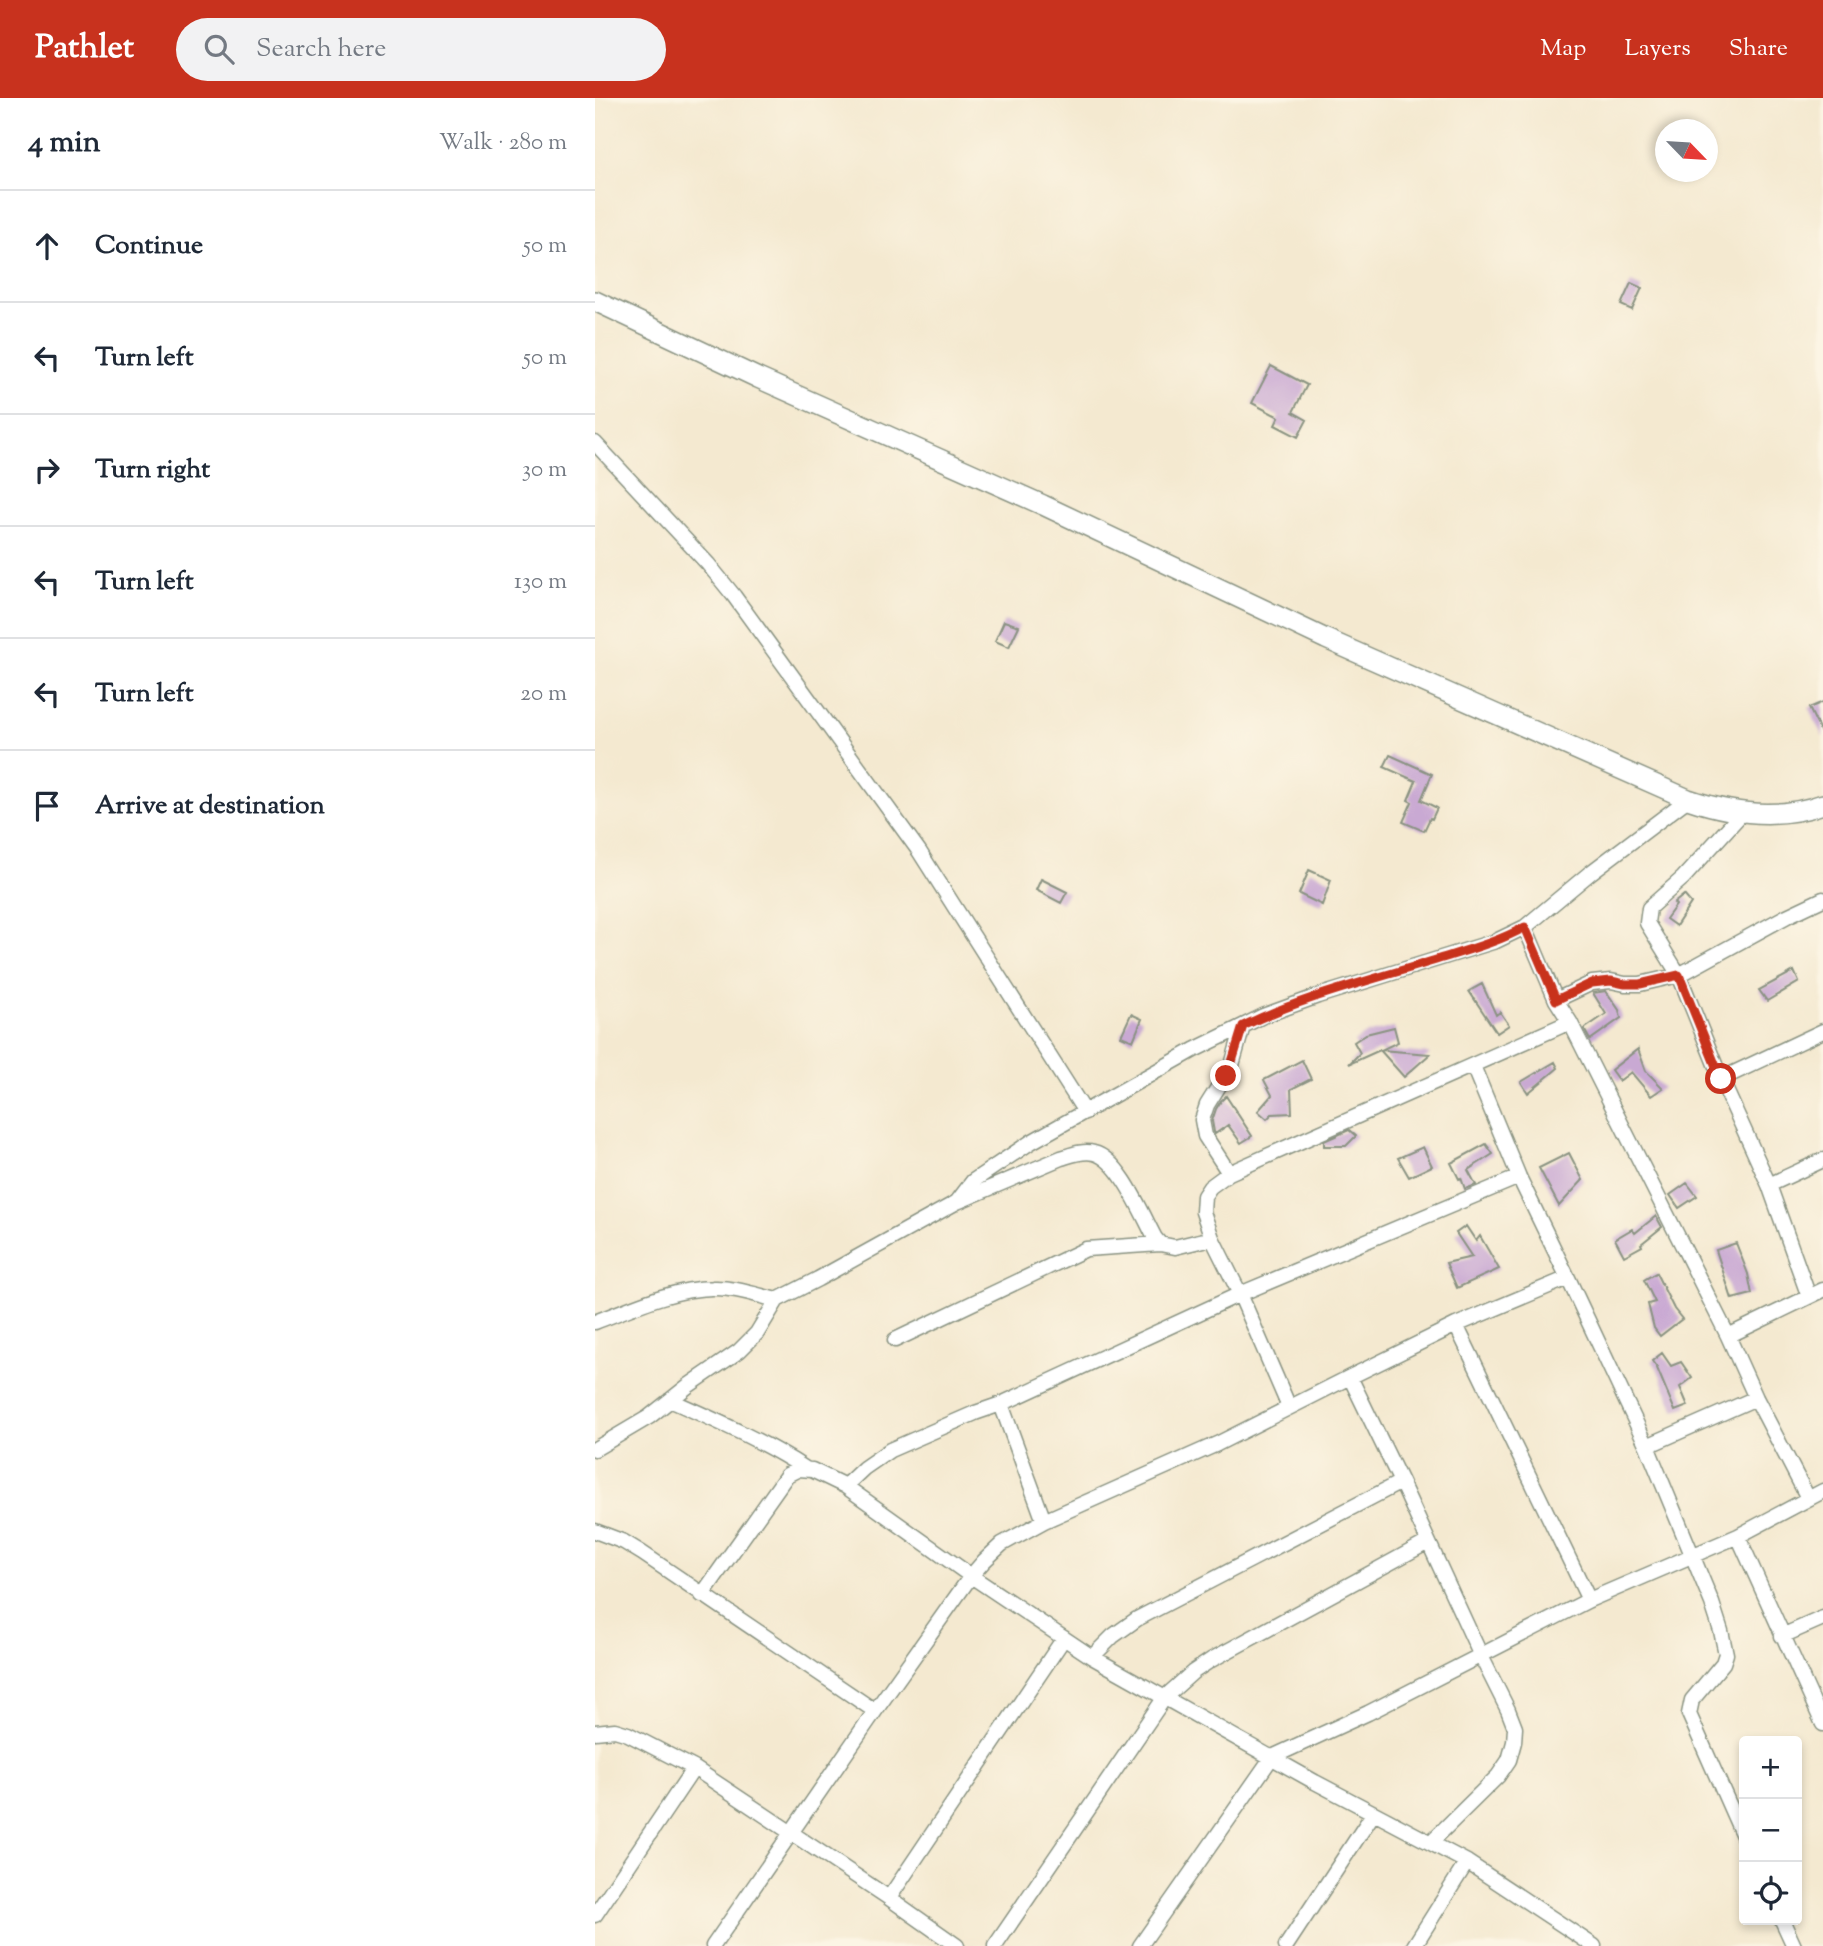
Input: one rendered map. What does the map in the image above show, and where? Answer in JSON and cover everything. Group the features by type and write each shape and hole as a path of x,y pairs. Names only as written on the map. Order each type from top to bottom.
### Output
{"main road":[{"path":"595,301 758,378 1043,505 1326,639 1688,800 1742,813 1783,812 1823,804"}],"street":[{"path":"595,443 708,564 734,596 919,850 1085,1112"},
{"path":"957,1202 974,1181 1031,1142 1194,1050 1263,1016 1318,996 1496,941 1525,927 1590,873 1688,800"},
{"path":"1742,813 1683,878 1649,908 1647,923 1679,975 1721,1079 1769,1185 1809,1297"},
{"path":"1556,1000 1592,983 1611,981 1640,984 1679,975 1787,916 1823,900"},
{"path":"1525,927 1556,1000 1570,1022 1808,1498"},
{"path":"1289,1408 1240,1294 1212,1238 1203,1212 1204,1196 1210,1187 1229,1173 1570,1022"},
{"path":"1229,1173 1205,1136 1202,1120 1207,1105 1231,1065 1243,1026"},
{"path":"1721,1079 1823,1031"},
{"path":"1473,1066 1518,1177 1647,1446 1712,1603 1725,1654 1723,1663 1692,1700 1689,1714 1739,1827"},
{"path":"595,1449 649,1417 748,1343 777,1300 957,1202 1061,1158 1093,1152 1105,1158 1115,1168 1160,1244"},
{"path":"1769,1185 1823,1160"},
{"path":"845,1486 864,1468 890,1450 1001,1404 1240,1294 1518,1177"},
{"path":"895,1340 1078,1252 1093,1248 1160,1244 1175,1247 1212,1238"},
{"path":"713,1946 971,1576 983,1561 1002,1545 1044,1521 1160,1471 1457,1325 1568,1278"},
{"path":"595,1322 638,1305 699,1289 739,1291 777,1300"},
{"path":"1728,1336 1823,1290"},
{"path":"1457,1325 1589,1600"},
{"path":"1350,1377 1509,1710 1514,1728 1514,1742 1509,1760 1498,1776 1431,1842"},
{"path":"1647,1446 1756,1398"},
{"path":"670,1400 747,1435 806,1469 819,1472 845,1486 971,1576 1092,1657 1373,1814 1467,1862 1594,1946"},
{"path":"1001,1404 1044,1521"},
{"path":"702,1595 782,1481 794,1471 806,1469"},
{"path":"1092,1657 1113,1636 1137,1619 1401,1482"},
{"path":"1140,1946 1272,1757 1368,1713 1589,1600 1738,1536 1823,1491"},
{"path":"595,1531 624,1542 875,1711"},
{"path":"1738,1536 1823,1724"},
{"path":"995,1946 1165,1697 1211,1660 1428,1542"},
{"path":"1782,1636 1823,1618"},
{"path":"889,1898 1064,1638"},
{"path":"595,1732 615,1730 628,1734 694,1768 957,1946"},
{"path":"595,1915 694,1768"},
{"path":"1286,1946 1373,1814"},
{"path":"1419,1944 1467,1862"},
{"path":"1784,1925 1794,1946"}],"building":[{"path":"1631,283 1642,288 1632,310 1621,305"},
{"path":"1271,366 1307,385 1293,412 1307,420 1298,437 1275,425 1279,417 1252,403"},
{"path":"1004,621 1019,626 1009,647 995,641"},
{"path":"1823,702 1823,737 1809,708"},
{"path":"1390,755 1432,774 1421,800 1437,808 1424,831 1403,822 1412,802 1408,800 1416,781 1384,767"},
{"path":"1309,870 1331,880 1322,905 1299,894"},
{"path":"1041,879 1067,892 1061,903 1036,890"},
{"path":"1684,895 1691,903 1676,926 1666,919 1676,905 1674,903"},
{"path":"1794,971 1799,982 1767,1001 1759,990"},
{"path":"1482,984 1496,1015 1500,1012 1509,1025 1497,1033 1469,991"},
{"path":"1606,991 1619,1010 1621,1018 1590,1040 1584,1029 1606,1014 1593,993"},
{"path":"1131,1014 1142,1019 1133,1041 1121,1036"},
{"path":"1394,1027 1398,1042 1381,1050 1430,1054 1404,1077 1380,1050 1349,1064 1360,1053 1354,1042 1366,1034"},
{"path":"1638,1049 1646,1071 1663,1088 1651,1096 1631,1072 1619,1081 1611,1070"},
{"path":"1302,1060 1311,1079 1291,1089 1292,1113 1272,1114 1267,1119 1258,1111 1272,1095 1264,1080"},
{"path":"1555,1062 1558,1068 1528,1093 1521,1082"},
{"path":"1226,1096 1252,1136 1241,1143 1228,1125 1215,1134 1214,1132 1212,1121 1216,1109"},
{"path":"1349,1130 1356,1136 1346,1146 1324,1146 1324,1141"},
{"path":"1486,1144 1493,1154 1468,1170 1476,1185 1465,1189 1451,1163"},
{"path":"1423,1147 1432,1166 1409,1177 1398,1158"},
{"path":"1569,1153 1583,1180 1559,1206 1539,1168"},
{"path":"1687,1183 1697,1196 1679,1208 1670,1195"},
{"path":"1656,1216 1662,1227 1641,1244 1642,1246 1624,1256 1615,1239 1632,1229 1635,1233"},
{"path":"1466,1226 1476,1241 1480,1236 1499,1269 1457,1288 1446,1263 1472,1257 1456,1233"},
{"path":"1736,1243 1748,1274 1752,1294 1732,1299 1716,1250"},
{"path":"1656,1273 1682,1319 1660,1336 1654,1328 1648,1304 1655,1302 1644,1280"},
{"path":"1662,1353 1671,1366 1681,1362 1692,1378 1680,1387 1688,1406 1675,1411 1652,1361"}],"route":[{"path":"1226,1076 1243,1026 1263,1016 1318,996 1496,941 1525,927 1556,1000 1601,981 1640,984 1679,975 1721,1079"}]}
